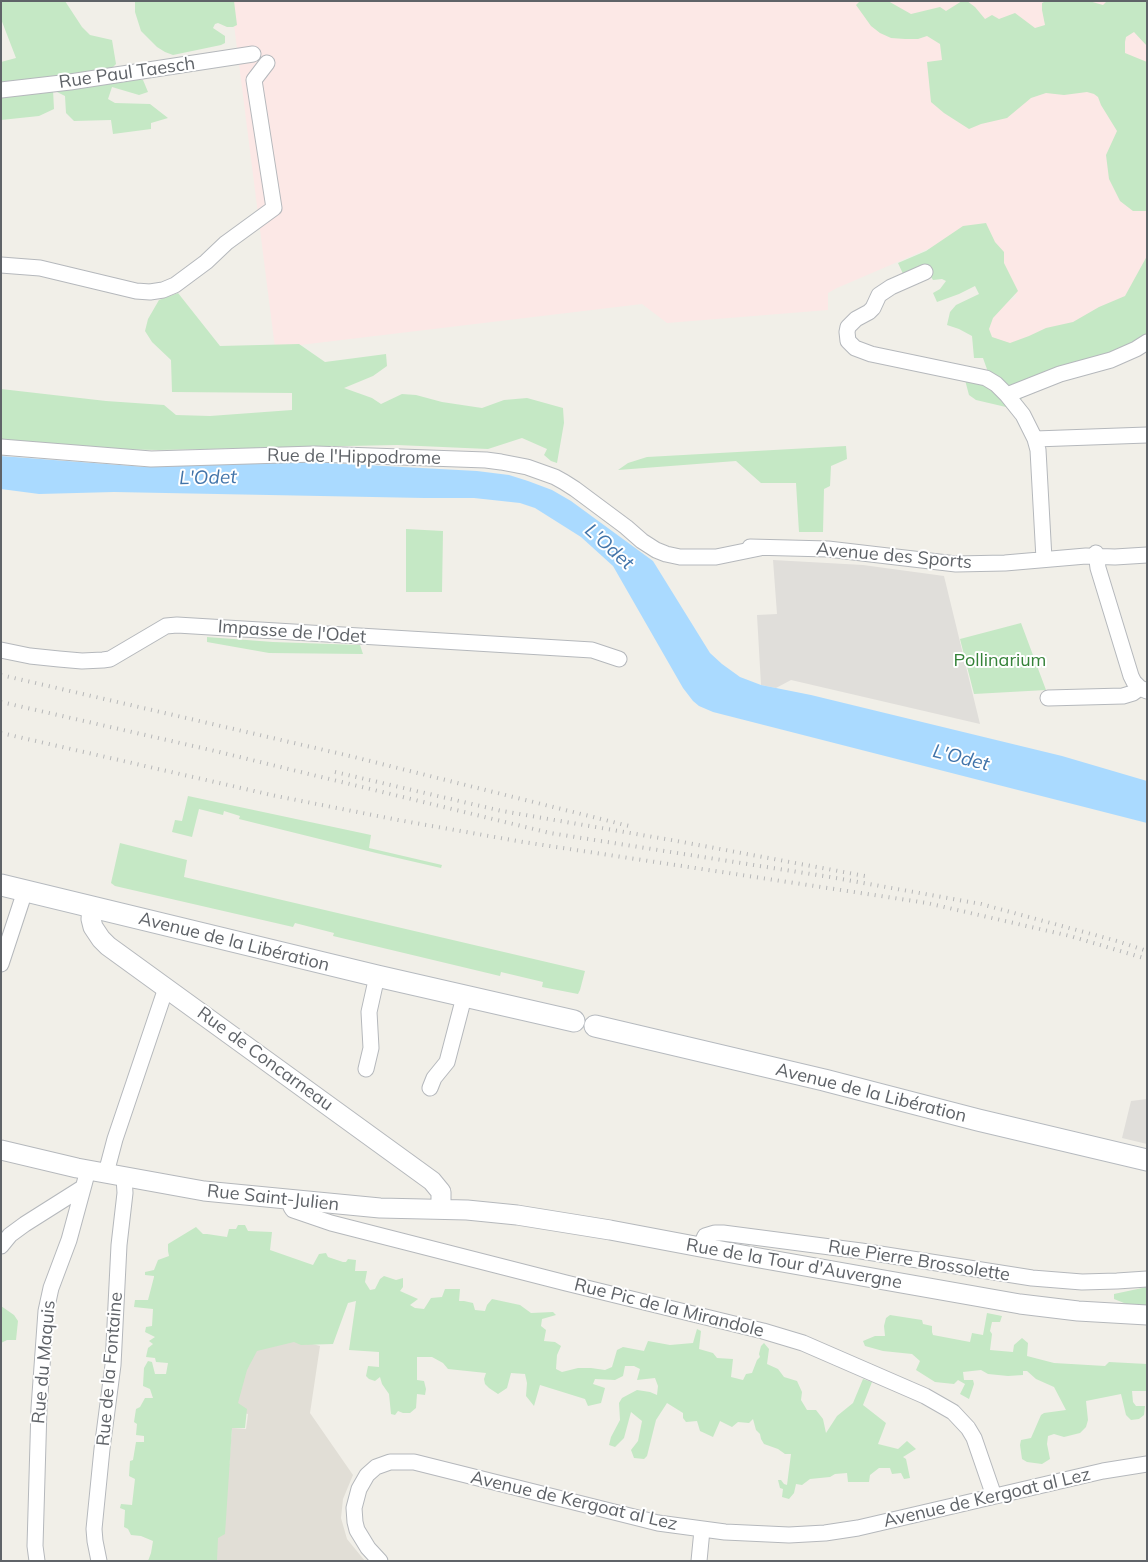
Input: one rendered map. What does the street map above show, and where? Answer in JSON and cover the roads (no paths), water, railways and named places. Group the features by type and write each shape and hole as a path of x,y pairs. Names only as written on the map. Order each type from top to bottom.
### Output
{"main road":[{"name":"Avenue de la Libération","path":"1,885 574,1022 576,1012 597,1017 595,1026 824,1080 978,1120 1147,1160"}],"street":[{"name":"Rue Paul Taesch","path":"1,90 70,82 253,54"},
{"path":"1,265 40,268 136,291 150,292 163,290 176,284 206,262 226,243 274,208 254,80 267,63"},
{"path":"925,272 891,287 879,295 873,308 856,319 848,327 848,341 855,348 871,354 986,378 996,384 1007,395 1023,415 1035,439 1038,450 1044,559"},
{"path":"1007,395 1060,374 1111,360 1147,342"},
{"path":"1035,439 1147,435"},
{"name":"Rue de l'Hippodrome","path":"1,447 161,459 258,454 343,454 486,460 527,468"},
{"name":"Avenue des Sports","path":"527,468 555,477 575,488 642,541 656,550 680,557 716,558 760,548 828,550 944,564 991,564 1093,555 1147,546"},
{"path":"1093,555 1131,676 1134,682 1144,690"},
{"name":"Avenue des Sports","path":"1093,555 1115,557 1147,555"},
{"name":"Impasse de l'Odet","path":"1,650 59,659 103,660 110,659 166,626 178,625 592,650 619,659"},
{"path":"1048,698 1123,696 1144,690"},
{"path":"1,964 25,891"},
{"name":"Rue de Concarneau","path":"92,907 92,923 101,940 432,1181 440,1192 441,1209"},
{"path":"366,1069 371,1048 369,1012 377,976"},
{"path":"115,1178 115,1139 166,988"},
{"path":"430,1088 434,1078 447,1062 464,997"},
{"name":"Rue Saint-Julien","path":"1,1150 115,1178 204,1191 380,1208 441,1209"},
{"name":"Rue du Maquis","path":"37,1561 39,1408 45,1316 49,1295 68,1240 82,1188 115,1178"},
{"name":"Rue de la Fontaine","path":"99,1561 95,1541 95,1520 113,1366 119,1246 115,1178"},
{"path":"1,1246 20,1227 82,1188"},
{"name":"Rue Pic de la Mirandole","path":"290,1200 293,1210 331,1223 764,1331 804,1344 925,1396 953,1412 972,1433 994,1496"},
{"name":"Rue de la Tour d'Auvergne","path":"441,1209 488,1211 532,1217 1020,1304 1078,1311 1147,1316"},
{"name":"Rue Pierre Brossolette","path":"700,1247 705,1236 723,1233 861,1251 1032,1278 1082,1282 1147,1279"},
{"name":"Avenue de Kergoat al Lez","path":"380,1561 368,1548 357,1530 354,1508 359,1489 367,1475 383,1464 396,1461 414,1462 642,1520 702,1530 769,1534 825,1533 879,1524 1103,1471 1147,1464"},
{"path":"699,1561 702,1530"}],"water":[{"name":"L'Odet","path":"1,456 146,467 310,462 477,471 509,475 528,481 552,490 571,501 653,561 710,653 740,677 761,685 811,695 1062,756 1147,781 1147,823 713,712 699,706 683,688 613,566 581,537 535,508 520,503 474,498 114,492 39,494 1,489"}],"railway":[{"path":"1,675 350,756 633,827"},
{"path":"1,702 215,751 550,833 830,877 981,904 1147,951"},
{"path":"1,733 276,796 398,820 523,842 927,903 1070,936 1147,959"},
{"path":"335,772 502,811 865,876"}],"park label":[{"name":"Pollinarium","path":"1000,661"}]}
